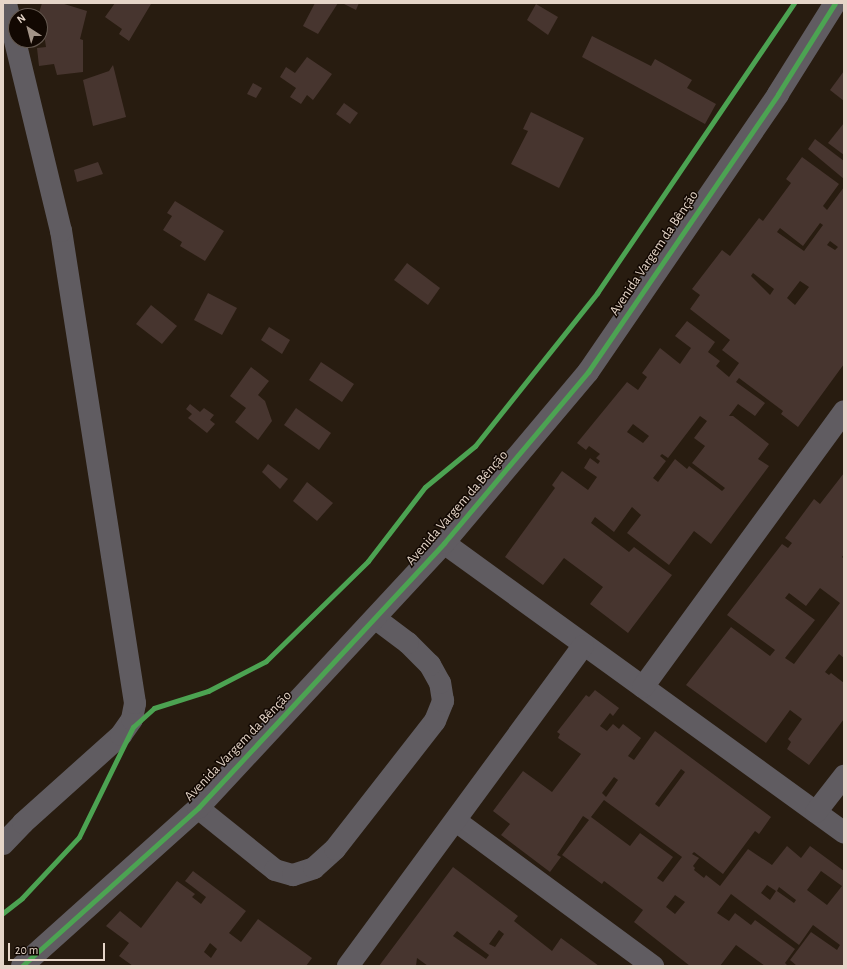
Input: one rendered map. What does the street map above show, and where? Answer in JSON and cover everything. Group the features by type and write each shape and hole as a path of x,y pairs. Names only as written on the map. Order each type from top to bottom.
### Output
{"street":[{"path":"3,844 23,822 121,735 132,719 135,703 61,231 6,3"},
{"name":"Avenida Vargem da Bênção","path":"22,966 198,808 376,619 444,543 588,372 778,94 835,3"},
{"path":"643,687 844,411"},
{"path":"444,543 583,646 643,687 844,833"},
{"path":"198,808 275,870 293,875 314,868 335,849 435,721 443,701 440,683 430,665 408,643 376,619"},
{"path":"348,966 456,821 583,646"},
{"path":"816,812 844,776"},
{"path":"456,821 653,966"}],"building":[{"path":"42,3 61,3 87,11 80,39 83,40 83,72 57,75 54,64 39,66 37,48 48,48 48,8 40,8"},
{"path":"115,3 151,4 129,41 119,34 122,29 105,17"},
{"path":"315,3 338,3 318,34 303,26"},
{"path":"342,3 359,3 356,10"},
{"path":"536,4 558,17 548,35 527,20"},
{"path":"592,36 651,66 655,59 692,80 687,88 716,104 705,124 582,57"},
{"path":"307,57 332,74 313,100 307,95 301,104 290,97 296,88 280,77 286,67 295,73"},
{"path":"113,65 126,117 93,126 83,80 109,71"},
{"path":"844,71 844,101 830,90"},
{"path":"253,83 262,88 256,98 247,94"},
{"path":"344,103 358,113 350,124 336,114"},
{"path":"531,112 584,138 559,188 511,164 528,131 523,129"},
{"path":"844,123 844,155 828,143"},
{"path":"815,139 844,161 844,179 808,149"},
{"path":"802,157 839,184 823,206 827,210 844,187 844,364 798,427 781,414 783,411 739,378 736,382 765,403 755,416 738,404 729,416 733,416 769,444 758,459 769,466 711,544 694,531 669,565 627,533 641,515 632,507 614,532 595,517 591,523 629,552 634,547 672,575 628,633 590,604 603,587 564,558 543,585 505,557 555,488 552,485 562,471 588,490 597,477 584,468 590,458 598,464 600,461 596,458 600,454 589,446 586,450 577,443 627,382 638,390 647,377 642,373 660,348 680,364 691,348 675,336 687,321 715,342 708,352 720,361 716,366 729,377 739,363 722,350 730,340 690,309 700,295 692,289 722,250 730,256 759,218 763,221 791,183 786,179","holes":["820,223 823,225 804,251 777,232 780,228 803,246","830,241 838,247 835,250 827,245","753,273 774,289 770,295 751,276","800,281 809,287 795,305 787,298","700,416 707,421 694,438 705,446 692,463 725,488 722,491 689,466 687,469 675,459 658,482 653,478 666,461 660,456 662,454 668,458","633,424 649,436 643,443 627,432"]},
{"path":"98,162 103,174 77,182 74,170"},
{"path":"175,201 224,231 205,261 180,246 182,242 163,230 172,216 167,213"},
{"path":"407,263 440,288 428,305 394,280"},
{"path":"208,293 237,308 222,335 194,320"},
{"path":"151,305 177,326 162,344 136,324"},
{"path":"269,327 290,340 282,354 261,340"},
{"path":"321,362 354,384 342,402 309,380"},
{"path":"251,367 269,381 258,395 265,401 272,421 258,440 235,422 246,408 230,396"},
{"path":"190,404 200,412 204,408 214,415 210,420 215,424 207,433 188,418 192,414 186,409"},
{"path":"296,408 331,433 319,450 284,425"},
{"path":"268,464 288,479 280,489 262,472"},
{"path":"844,473 844,554 842,557 844,559 844,658 839,654 825,672 829,675 831,673 844,683 844,719 809,765 787,749 791,742 788,739 802,719 790,710 766,743 686,685 731,627 770,656 775,650 727,615 782,544 788,548 792,543 785,538 814,499 820,504","holes":["820,588 840,603 794,664 785,658 815,620 785,598 789,593 806,606"]},
{"path":"307,482 333,503 317,521 293,501"},
{"path":"595,690 619,708 613,716 610,713 600,726 607,731 613,724 619,729 623,724 641,738 628,756 634,760 655,731 771,817 759,834 755,831 723,874 694,852 692,854 699,858 693,866 695,868 694,870 704,878 706,875 720,886 748,849 772,865 787,846 801,858 810,846 844,871 844,966 797,966 790,960 811,932 837,950 840,945 813,925 799,945 731,894 717,913 729,921 735,913 751,925 755,920 795,949 785,963 788,966 765,966 736,945 720,966 690,966 634,922 643,910 604,881 602,884 562,855 589,820 583,816 557,855 561,857 550,872 501,835 510,824 493,811 523,771 552,792 581,754 558,738 560,734 557,732 586,695 589,697","holes":["681,769 685,772 659,807 655,804","614,777 618,780 606,797 602,793","604,800 682,857 663,882 657,878 673,857 640,833 630,846 591,817","821,871 842,886 827,905 807,890","767,885 776,891 770,900 761,893","779,887 796,900 794,903 777,891","675,895 685,902 675,914 666,907"]},
{"path":"453,867 518,916 514,921 552,951 561,938 599,966 428,966 417,958 416,966 379,966","holes":["499,930 504,934 495,947 489,944","457,931 489,955 486,959 453,936"]},
{"path":"193,871 246,911 229,933 241,942 258,919 312,958 306,966 133,966 119,956 129,943 106,926 120,911 141,928 177,881 195,894 192,897 201,904 206,897 185,881","holes":["210,943 217,949 211,958 204,952"]}],"cycle path":[{"path":"3,913 22,898 79,837 133,727 154,708 208,691 266,661 368,561 425,487 475,446 597,293 794,3"},
{"path":"22,966 198,808 444,543 588,372 778,94 835,3"}]}
